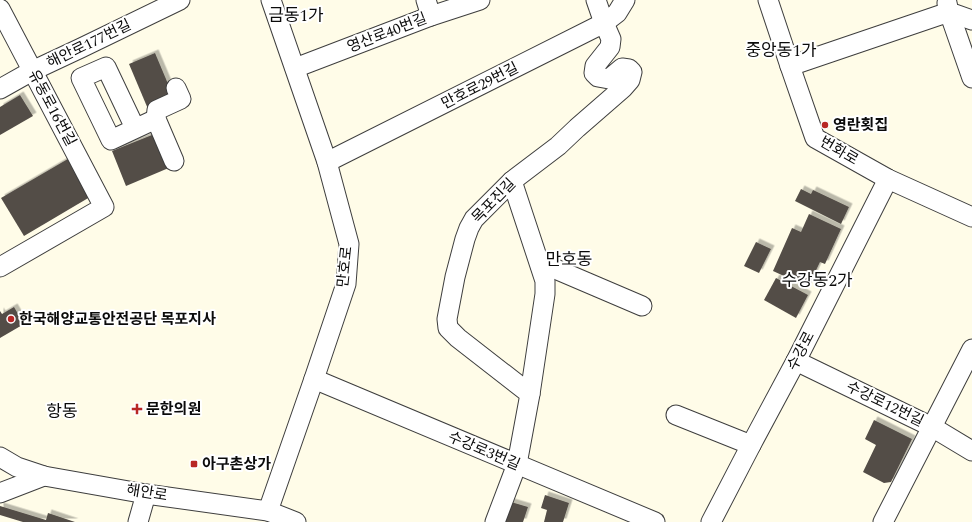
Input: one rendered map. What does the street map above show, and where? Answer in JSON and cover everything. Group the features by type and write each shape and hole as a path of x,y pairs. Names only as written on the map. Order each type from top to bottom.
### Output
{"street":[{"name":"해안로177번길","path":"0,89 32,71 180,0"},
{"name":"만호로","path":"268,511 346,284 349,244 327,162 271,0"},
{"name":"영산로40번길","path":"295,68 428,8 480,0"},
{"path":"596,0 604,23"},
{"name":"만호로29번길","path":"327,162 604,23 618,13 625,0"},
{"name":"번화로","path":"768,0 815,138 888,179 972,217"},
{"path":"790,66 947,6"},
{"path":"947,6 972,20"},
{"path":"947,6 972,78"},
{"name":"유동로16번길","path":"0,9 104,207 0,267"},
{"name":"목포진길","path":"530,394 458,338 448,328 447,319 455,277 469,228 474,218 512,181 558,146 630,80 632,72 629,69 622,68 609,79 598,77 594,73 595,66 610,47 611,38 604,23"},
{"path":"81,48 92,73"},
{"path":"135,128 106,67 81,78 111,140 156,118"},
{"path":"174,161 156,118 157,110 182,99 176,88"},
{"name":"수강로","path":"712,522 796,361 888,179"},
{"path":"495,522 517,464 530,394 545,294 545,281 541,267 512,181"},
{"path":"541,267 553,268 642,306"},
{"path":"883,522 972,349"},
{"name":"수강로12번길","path":"796,361 932,427 972,451"},
{"name":"수강로3번길","path":"314,379 655,522"},
{"path":"676,415 751,446"},
{"name":"해안로","path":"0,457 17,467 44,476 146,494 268,511 296,522"},
{"path":"0,494 44,476"},
{"path":"138,522 146,494"}],"building":[{"path":"155,53 174,98 148,109 129,64"},
{"path":"20,95 33,116 0,135 0,107"},
{"path":"157,133 171,167 126,186 112,151"},
{"path":"73,156 95,194 24,236 1,198"},
{"path":"801,189 811,194 813,190 849,207 841,224 795,201"},
{"path":"809,214 841,229 825,264 820,262 808,287 773,271 792,228 801,232"},
{"path":"756,242 771,249 759,273 744,266"},
{"path":"776,278 808,295 796,318 764,300"},
{"name":"한국해양교통안전공단 목포지사","path":"14,307 24,324 0,338 0,311 2,314"},
{"path":"874,420 912,439 891,482 884,483 863,472 876,445 865,439"},
{"path":"545,495 569,503 563,522 544,522 547,510 541,508"},
{"path":"511,502 528,507 523,522 505,522"},
{"path":"0,506 46,520 48,513 75,522 23,522 0,515"}],"place":[{"name":"영란횟집","path":"825,125"},
{"name":"한국해양교통안전공단 목포지사","path":"11,319"},
{"name":"문한의원","path":"137,409"},
{"name":"아구촌상가","path":"194,464"}],"district":[{"name":"금동1가","path":"296,16"},
{"name":"중앙동1가","path":"781,51"},
{"name":"만호동","path":"569,260"},
{"name":"수강동2가","path":"817,281"},
{"name":"항동","path":"62,412"}]}
